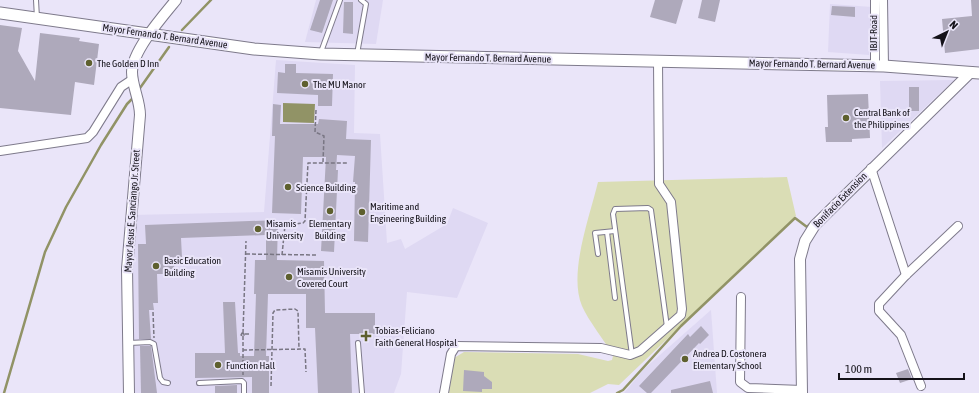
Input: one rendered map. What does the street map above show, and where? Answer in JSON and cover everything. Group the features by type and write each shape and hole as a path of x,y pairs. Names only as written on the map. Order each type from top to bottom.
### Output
{"main road":[{"name":"Mayor Fernando T. Bernard Avenue","path":"0,13 149,35 276,51 321,54 879,66 976,70"}],"street":[{"name":"Mayor Jesus E. Sanciango Jr. Street","path":"129,393 127,269 140,115 139,101 132,72 135,60 149,35 176,0"},
{"name":"IBJT-Road","path":"875,0 879,34 879,66"},
{"name":"IBJT-Road","path":"879,34 883,0"},
{"path":"444,393 451,354 456,346 601,348 624,355 632,355 640,351 679,318 682,309 671,202 659,184 658,61"},
{"name":"Bonifacio Extension","path":"802,391 802,250 804,241 815,225 871,168 976,70"},
{"path":"0,151 87,138 93,132 121,87 133,78"},
{"path":"871,168 906,275"},
{"path":"921,386 901,335 878,308 880,301 958,226"},
{"path":"741,297 740,382 748,388 802,391"}],"lane":[{"path":"36,0 37,19"},
{"path":"321,54 340,0"},
{"path":"357,55 366,4 361,0"},
{"path":"632,355 614,209 648,208 650,210 667,328"},
{"path":"598,254 595,233 616,231"},
{"path":"607,232 614,298"},
{"path":"127,343 151,342 154,344 160,378 163,382 168,383"},
{"path":"358,343 362,393"},
{"path":"199,383 243,381 244,393"}],"path":[{"path":"316,110 315,132 324,136 323,162"},
{"path":"282,255 285,225 303,223 305,221 308,163 347,163"},
{"path":"243,381 246,241"},
{"path":"246,254 318,255"},
{"path":"271,386 273,312 276,309 295,309 298,311 299,349"},
{"path":"154,312 154,344"},
{"path":"238,334 250,334"},
{"path":"243,350 305,349 306,372"}],"shaded area":[{"path":"316,0 383,0 376,44 305,42"},
{"path":"830,4 872,7 869,55 828,52"},
{"name":"Misamis University","path":"276,60 355,65 354,133 380,134 387,243 401,239 405,249 447,224 453,208 488,223 457,298 407,292 401,374 394,393 135,393 131,215 264,212"},
{"path":"954,80 882,148 880,81"},
{"path":"283,103 315,104 314,123 283,122"},
{"path":"787,177 796,216 619,385 608,384 590,393 449,393 454,358 464,352 578,354 608,361 612,360 613,356 585,312 578,293 577,277 582,244 598,182"},
{"name":"Andrea D. Costonera Elementary School","path":"711,310 717,393 624,393 644,369"}],"building":[{"path":"320,0 333,0 322,33 310,30"},
{"path":"655,0 683,0 676,24 650,17"},
{"path":"702,0 720,0 715,22 698,18"},
{"path":"971,0 979,0 979,49 945,53 942,19 972,16"},
{"path":"344,2 353,2 353,34 343,33"},
{"path":"832,6 855,7 855,17 831,15"},
{"path":"0,25 22,28 18,51 35,81 40,33 80,38 79,41 99,44 94,85 75,82 71,115 0,108"},
{"name":"The MU Manor","path":"285,64 296,64 296,73 333,74 332,106 318,106 318,95 277,93 278,72 285,73"},
{"path":"909,87 919,87 919,111 909,111"},
{"path":"868,94 870,138 852,139 852,142 826,142 825,127 828,127 827,95"},
{"path":"273,104 281,105 280,124 318,124 319,119 347,121 346,139 371,140 368,242 354,241 355,182 353,182 355,156 337,155 336,170 338,170 334,252 321,251 326,157 303,157 301,214 272,213 275,136 272,136"},
{"path":"278,220 277,260 324,261 325,313 375,313 375,334 350,334 352,393 318,393 315,328 306,328 306,294 268,294 266,356 269,356 269,393 252,393 252,377 195,378 195,353 225,353 223,302 235,302 238,353 240,353 240,356 254,356 256,294 254,294 255,260 266,260 266,235 181,238 182,257 168,274 157,274 158,303 153,303 154,310 149,310 151,339 139,339 138,244 146,244 145,225"},
{"path":"701,326 709,335 700,344 699,343 651,393 647,393 639,386 688,334 690,337"},
{"path":"140,346 151,346 157,393 141,393"},
{"path":"908,369 912,379 900,383 896,373"},
{"path":"464,370 484,372 484,376 492,382 492,389 482,389 482,392 463,391"},
{"path":"710,381 713,393 671,393 671,390"},
{"path":"237,385 237,393 215,393 215,386"}],"waterway":[{"path":"182,30 211,0"},
{"path":"140,88 169,47"},
{"path":"4,393 45,252 66,207 101,145 127,104 134,97"},
{"path":"617,393 623,390 681,326 795,218 807,227 810,224"}],"place":[{"name":"The Golden D Inn","path":"89,63"},
{"name":"The MU Manor","path":"305,84"},
{"name":"Central Bank of the Philippines","path":"846,118"},
{"name":"Science Building","path":"288,187"},
{"name":"Elementary Building","path":"330,211"},
{"name":"Maritime and Engineering Building","path":"362,212"},
{"name":"Misamis University","path":"258,229"},
{"name":"Basic Education Building","path":"156,266"},
{"name":"Misamis University Covered Court","path":"289,277"},
{"name":"Tobias-Feliciano Faith General Hospital","path":"366,336"},
{"name":"Andrea D. Costonera Elementary School","path":"685,359"},
{"name":"Function Hall","path":"218,365"}]}
